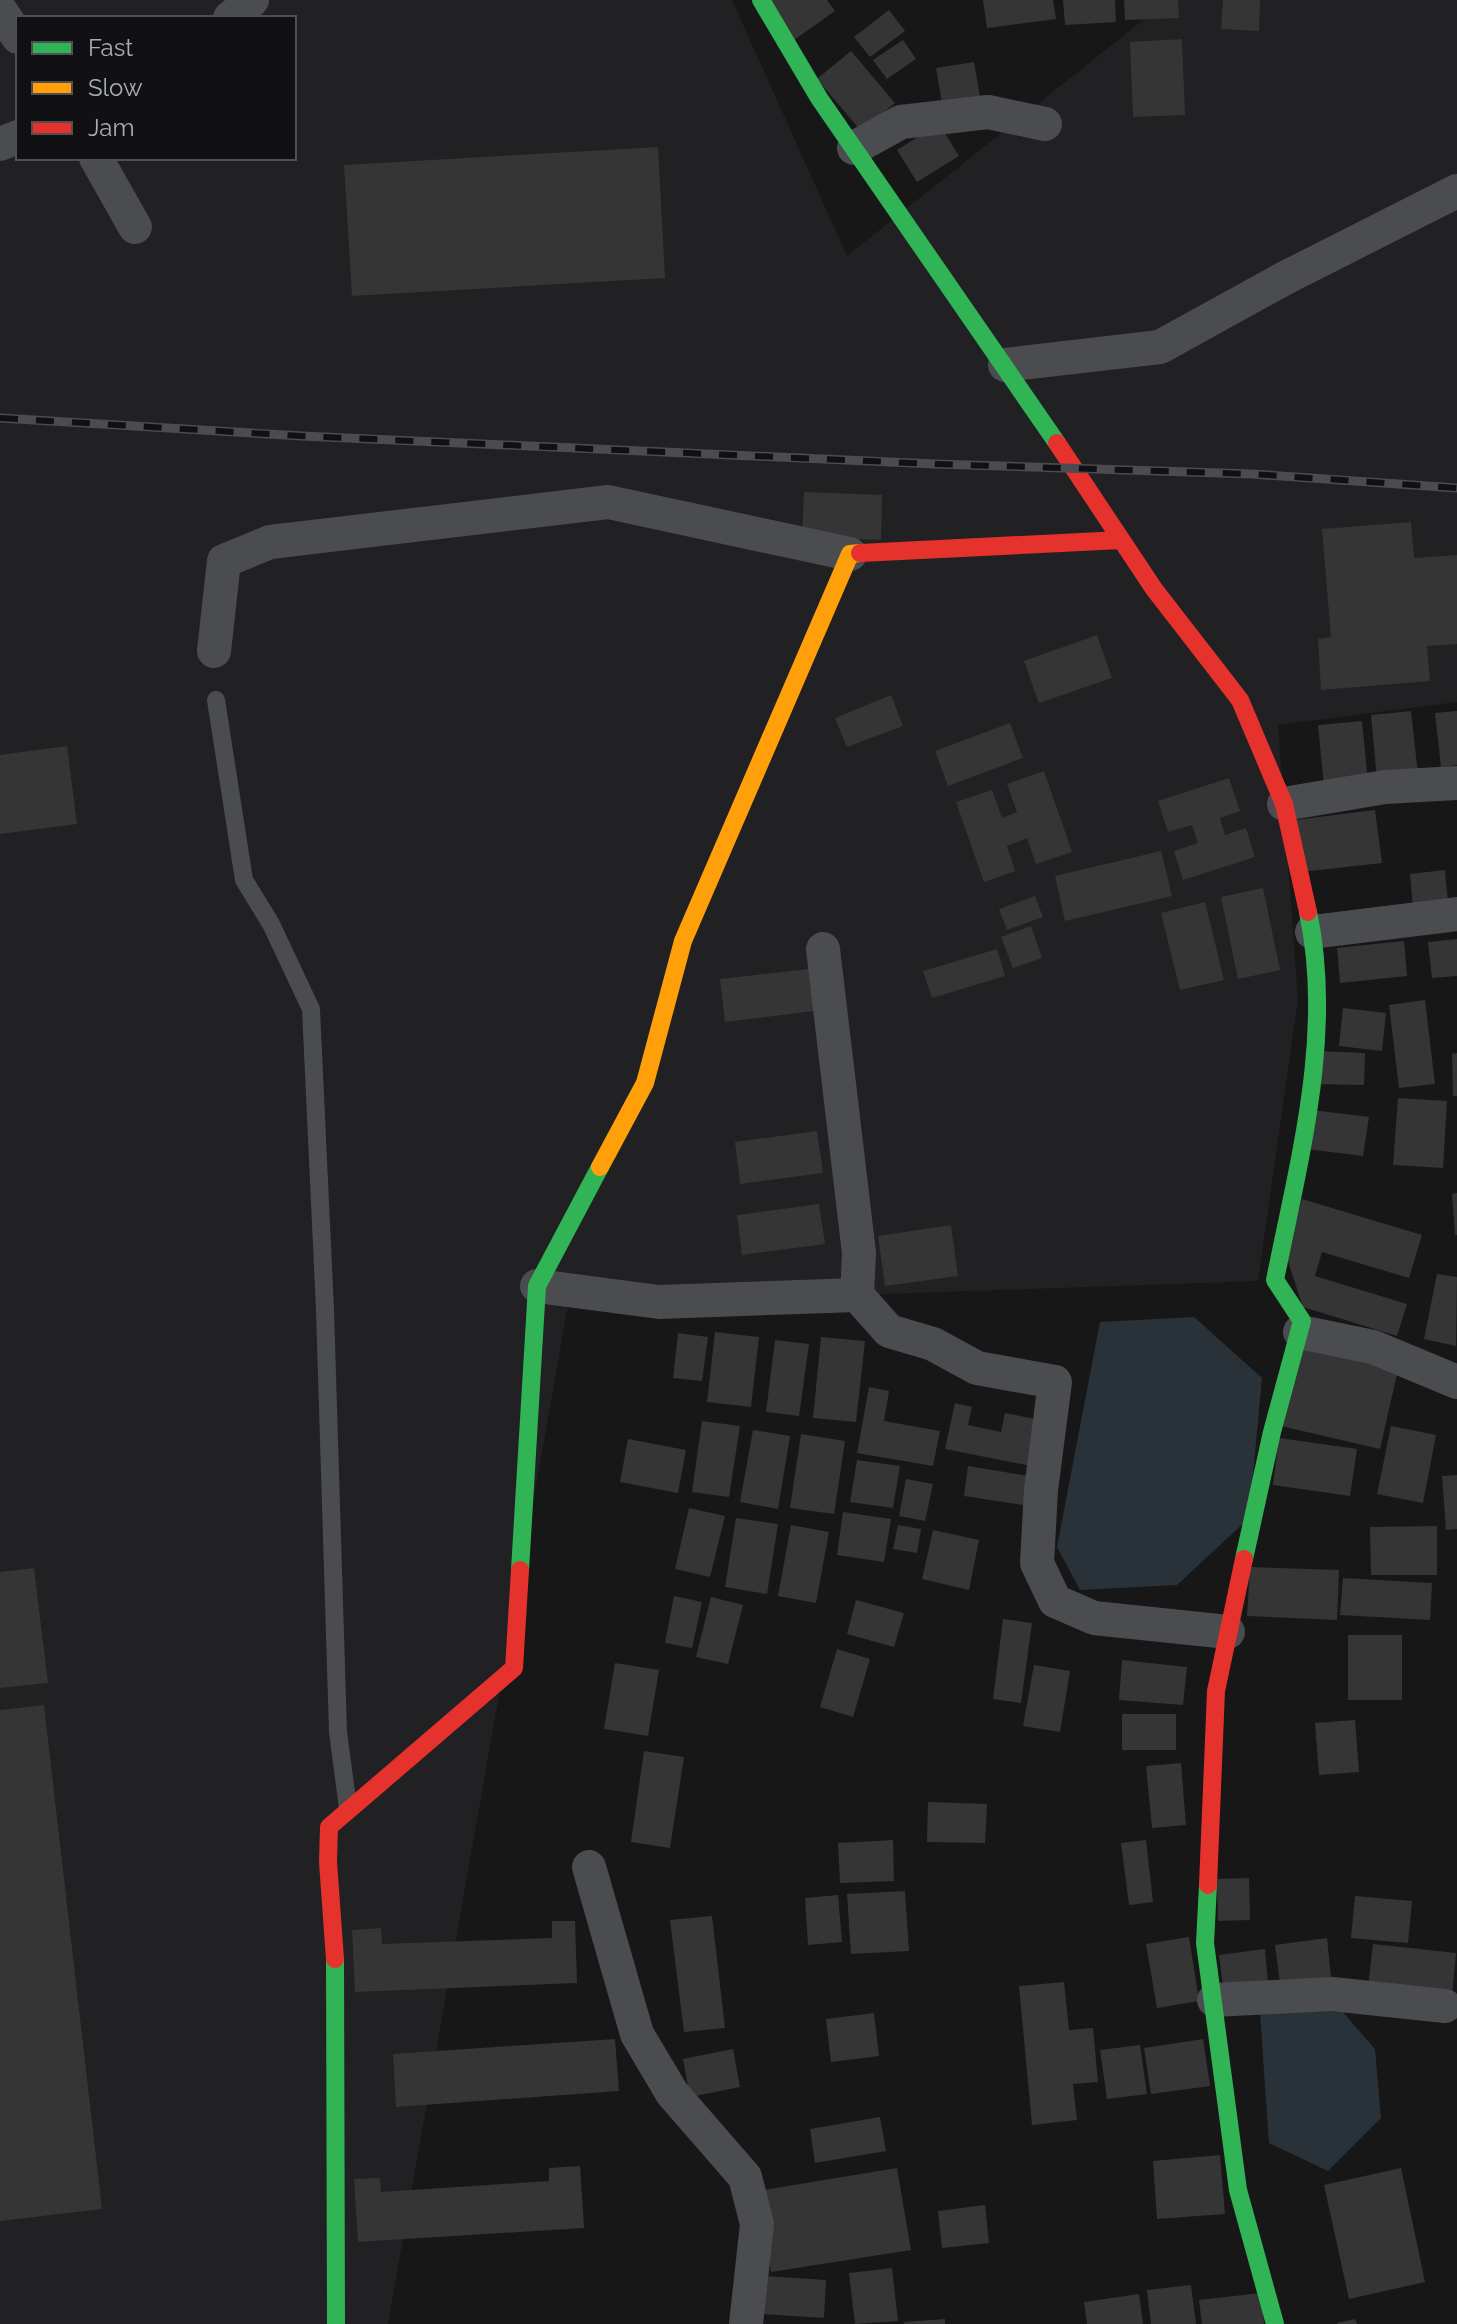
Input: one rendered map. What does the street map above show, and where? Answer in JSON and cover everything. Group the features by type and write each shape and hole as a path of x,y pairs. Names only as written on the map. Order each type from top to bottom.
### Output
{"street":[{"path":"232,16 252,0"},
{"path":"761,0 819,98 1005,365 1154,589 1240,700 1284,804 1317,967 1313,1089 1275,1280 1302,1321 1272,1432 1216,1691 1205,1943 1238,2190 1275,2324"},
{"path":"0,10 16,34"},
{"path":"854,148 901,122 988,112 1045,124"},
{"path":"97,160 135,227"},
{"path":"1005,365 1160,347 1285,278 1457,191"},
{"path":"214,651 224,561 270,542 608,502 850,554 1121,540"},
{"path":"336,2324 335,1959 328,1862 329,1827 514,1668 537,1286 645,1083 683,941 850,554"},
{"path":"1284,804 1385,787 1457,783"},
{"path":"1312,932 1457,914"},
{"path":"823,949 859,1253 857,1295 889,1331 933,1344 977,1368 1055,1382 1041,1490 1037,1563 1055,1601 1094,1618 1228,1632"},
{"path":"537,1286 659,1302 857,1295"},
{"path":"1300,1332 1373,1347 1457,1382"},
{"path":"589,1867 637,2034 672,2093 745,2177 757,2224 746,2324"},
{"path":"1214,2000 1332,1994 1445,2006"}],"lane":[{"path":"216,700 244,880 271,924 311,1009 325,1310 338,1732 348,1810"}],"shaded area":[{"path":"0,0 732,0 847,256 1168,0 1457,0 1457,702 1278,725 1298,999 1258,1281 568,1305 388,2324 0,2324"},
{"path":"1194,1317 1262,1378 1249,1518 1177,1585 1080,1590 1057,1547 1100,1322"},
{"path":"1342,2011 1375,2049 1381,2118 1328,2171 1269,2143 1260,2013"}],"building":[{"path":"766,0 827,0 835,11 794,40"},
{"path":"983,0 1053,0 1056,19 987,28"},
{"path":"1063,0 1115,0 1116,22 1065,25"},
{"path":"1124,0 1178,0 1179,18 1125,20"},
{"path":"1223,0 1260,0 1259,31 1221,29"},
{"path":"889,10 905,31 870,57 854,37"},
{"path":"1182,39 1185,115 1133,117 1130,42"},
{"path":"903,40 916,59 887,79 873,60"},
{"path":"851,51 895,103 861,131 817,79"},
{"path":"974,62 981,103 943,109 936,68"},
{"path":"939,124 959,156 917,182 897,150"},
{"path":"658,147 665,278 352,296 344,165"},
{"path":"804,492 882,495 881,540 802,537"},
{"path":"1411,522 1414,558 1457,555 1457,644 1427,646 1430,681 1321,690 1318,639 1331,637 1322,529"},
{"path":"1097,635 1112,678 1039,703 1024,661"},
{"path":"891,695 903,726 847,747 835,718"},
{"path":"1411,711 1418,774 1377,779 1371,715"},
{"path":"1457,711 1457,765 1441,767 1435,713"},
{"path":"1362,721 1368,782 1324,786 1318,725"},
{"path":"1010,723 1023,758 948,786 935,751"},
{"path":"67,746 77,824 0,834 0,755"},
{"path":"1044,771 1072,852 1036,864 1027,838 1007,846 1015,871 984,882 956,802 992,790 1002,818 1017,812 1007,784"},
{"path":"1229,778 1240,811 1220,818 1225,835 1246,828 1255,857 1183,880 1174,851 1198,843 1192,825 1168,832 1158,801"},
{"path":"1375,810 1382,863 1301,872 1295,820"},
{"path":"1161,851 1172,896 1065,921 1055,876"},
{"path":"1445,870 1448,904 1413,908 1410,874"},
{"path":"1263,888 1280,970 1238,979 1221,897"},
{"path":"1035,896 1043,917 1007,930 999,909"},
{"path":"1205,902 1224,980 1180,990 1161,913"},
{"path":"1031,926 1042,958 1013,968 1001,937"},
{"path":"1457,939 1457,976 1432,978 1428,942"},
{"path":"1404,941 1407,976 1340,983 1337,948"},
{"path":"997,949 1005,976 932,998 923,971"},
{"path":"809,969 814,1011 725,1022 720,979"},
{"path":"1425,1000 1435,1084 1399,1088 1389,1005"},
{"path":"1343,1008 1386,1013 1382,1051 1339,1046"},
{"path":"1317,1051 1365,1053 1364,1085 1316,1084"},
{"path":"1457,1053 1457,1096 1453,1096 1452,1054"},
{"path":"1398,1098 1447,1101 1443,1168 1393,1165"},
{"path":"1312,1110 1369,1117 1363,1156 1306,1149"},
{"path":"817,1131 823,1173 740,1184 735,1142"},
{"path":"1457,1193 1457,1235 1455,1235 1452,1194"},
{"path":"1302,1199 1422,1235 1409,1278 1322,1252 1315,1276 1407,1304 1397,1336 1303,1307 1285,1252"},
{"path":"819,1204 825,1244 742,1255 737,1215"},
{"path":"951,1225 958,1276 885,1286 878,1236"},
{"path":"1437,1274 1457,1277 1456,1346 1424,1339"},
{"path":"715,1332 759,1337 751,1407 707,1402"},
{"path":"678,1333 708,1337 702,1381 673,1378"},
{"path":"821,1337 865,1341 856,1422 813,1418"},
{"path":"775,1340 809,1344 799,1416 766,1412"},
{"path":"1301,1342 1399,1365 1380,1449 1281,1426"},
{"path":"869,1387 889,1391 884,1421 940,1431 933,1466 857,1453"},
{"path":"955,1403 972,1407 968,1425 1001,1432 1005,1413 1040,1420 1031,1466 945,1449"},
{"path":"702,1421 740,1426 729,1497 692,1492"},
{"path":"1391,1426 1436,1435 1423,1503 1377,1494"},
{"path":"753,1430 790,1436 778,1509 740,1502"},
{"path":"801,1434 845,1441 834,1514 790,1508"},
{"path":"1279,1438 1357,1449 1350,1496 1273,1485"},
{"path":"628,1439 686,1450 678,1493 620,1482"},
{"path":"857,1460 900,1466 893,1508 850,1502"},
{"path":"968,1466 1035,1477 1030,1506 964,1496"},
{"path":"1457,1475 1457,1529 1446,1530 1442,1476"},
{"path":"906,1479 933,1484 925,1521 899,1516"},
{"path":"689,1508 725,1516 710,1577 675,1569"},
{"path":"843,1512 891,1519 884,1562 837,1555"},
{"path":"736,1518 778,1524 767,1594 725,1587"},
{"path":"791,1525 829,1532 816,1603 778,1596"},
{"path":"898,1525 921,1529 917,1553 893,1549"},
{"path":"1437,1526 1437,1575 1371,1575 1370,1527"},
{"path":"933,1530 979,1540 969,1590 922,1579"},
{"path":"1250,1567 1339,1570 1337,1620 1247,1616"},
{"path":"34,1568 48,1683 0,1688 0,1572"},
{"path":"1343,1578 1432,1583 1430,1620 1340,1615"},
{"path":"674,1596 702,1602 692,1648 665,1643"},
{"path":"711,1597 743,1605 728,1664 696,1657"},
{"path":"856,1600 904,1613 894,1647 847,1634"},
{"path":"1003,1619 1032,1623 1021,1703 993,1699"},
{"path":"1348,1635 1402,1635 1402,1700 1348,1700"},
{"path":"837,1649 870,1659 853,1717 820,1707"},
{"path":"1122,1660 1187,1667 1183,1705 1119,1700"},
{"path":"615,1663 659,1670 648,1736 604,1729"},
{"path":"1034,1665 1070,1671 1060,1732 1023,1726"},
{"path":"44,1705 102,2209 0,2221 0,1710"},
{"path":"1122,1714 1176,1714 1176,1750 1122,1750"},
{"path":"1355,1720 1359,1772 1319,1775 1315,1723"},
{"path":"644,1751 684,1757 670,1848 631,1842"},
{"path":"1181,1763 1186,1825 1152,1828 1146,1766"},
{"path":"928,1802 987,1804 985,1843 927,1842"},
{"path":"893,1840 894,1881 840,1883 838,1843"},
{"path":"1146,1840 1153,1902 1129,1905 1121,1843"},
{"path":"1249,1878 1250,1920 1218,1921 1217,1879"},
{"path":"905,1891 909,1951 851,1954 847,1894"},
{"path":"838,1895 842,1942 808,1945 805,1898"},
{"path":"1355,1896 1412,1901 1408,1943 1351,1938"},
{"path":"712,1916 725,2028 684,2032 670,1920"},
{"path":"552,1921 575,1921 577,1983 355,1992 352,1930 381,1928 382,1944 552,1938"},
{"path":"1189,1937 1199,2001 1157,2008 1146,1944"},
{"path":"1327,1938 1331,1977 1280,1983 1275,1945"},
{"path":"1373,1944 1456,1953 1452,1996 1368,1987"},
{"path":"1265,1949 1268,1982 1223,1987 1219,1955"},
{"path":"1064,1982 1069,2030 1093,2028 1098,2082 1073,2084 1077,2120 1032,2125 1019,1986"},
{"path":"874,2013 879,2056 831,2062 826,2019"},
{"path":"615,2039 619,2091 396,2107 393,2054"},
{"path":"1203,2039 1210,2086 1151,2094 1144,2048"},
{"path":"1140,2045 1147,2094 1107,2099 1100,2050"},
{"path":"733,2049 740,2087 690,2097 683,2059"},
{"path":"880,2117 886,2151 815,2163 810,2129"},
{"path":"1220,2155 1225,2214 1157,2219 1153,2161"},
{"path":"580,2166 584,2228 358,2242 354,2179 380,2178 381,2192 549,2181 549,2168"},
{"path":"897,2168 911,2250 771,2272 757,2191"},
{"path":"1401,2168 1425,2282 1349,2299 1324,2185"},
{"path":"985,2205 989,2243 942,2248 938,2211"},
{"path":"892,2268 898,2321 855,2324 849,2273"},
{"path":"764,2276 826,2280 824,2318 762,2314"},
{"path":"1191,2285 1196,2324 1151,2324 1147,2290"},
{"path":"1261,2293 1264,2324 1202,2324 1199,2300"},
{"path":"1139,2294 1143,2324 1087,2324 1084,2302"},
{"path":"945,2319 945,2324 904,2324 904,2322"},
{"path":"1355,2319 1357,2324 1337,2324 1337,2323"}],"railway":[{"path":"0,418 302,436 935,464 1252,474 1457,488"}],"traffic: fast":[{"path":"761,0 819,98 1057,443"},
{"path":"1244,1559 1272,1432 1302,1321 1275,1280 1303,1143 1315,1050 1315,958 1308,912"},
{"path":"520,1570 537,1286 600,1167"},
{"path":"1208,1885 1205,1943 1238,2190 1275,2324"},
{"path":"335,1959 336,2324"}],"traffic: slow":[{"path":"600,1167 645,1083 683,941 850,554 860,553"}],"traffic: jam":[{"path":"1057,443 1154,589 1240,700 1284,804 1308,912"},
{"path":"860,553 1121,540"},
{"path":"1208,1885 1216,1691 1244,1559"},
{"path":"335,1959 328,1862 329,1827 514,1668 520,1570"}]}
